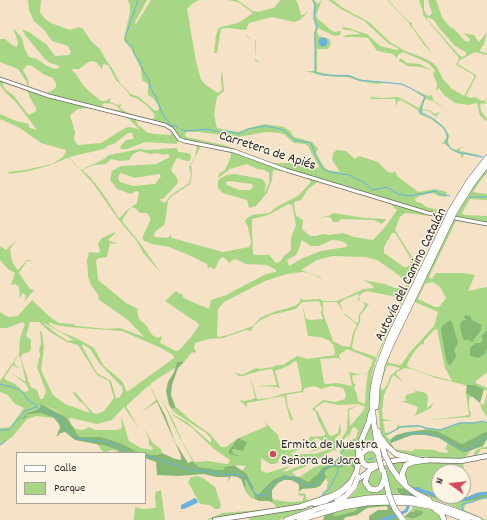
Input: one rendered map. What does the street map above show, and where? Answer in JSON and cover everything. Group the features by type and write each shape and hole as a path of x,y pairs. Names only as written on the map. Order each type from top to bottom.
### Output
{"highway":[{"name":"Autovía del Camino Catalán","path":"373,403 375,378 386,345 469,181 487,158"},
{"name":"Autovía del Camino Catalán","path":"452,213 473,182 487,165"},
{"name":"Autovía del Camino Catalán","path":"373,403 378,377 390,346 448,221"},
{"path":"388,493 381,456 376,405 382,368 390,346"},
{"path":"302,506 334,495 343,490 351,482 357,471 358,450 370,419 373,403"},
{"path":"373,403 381,456"},
{"path":"377,426 382,439 391,450 402,456 419,460"},
{"path":"304,513 343,498 354,487 358,477 361,441"},
{"path":"477,519 474,516 422,497 407,487 399,479 391,467 381,456 374,449 367,449 362,453 361,460 364,464 369,466 385,463 399,460 461,461 487,456"},
{"path":"407,487 402,478 404,468 412,462 427,460"},
{"path":"215,520 322,502 338,495 369,471 385,463"},
{"path":"383,469 388,493 395,509 403,520"},
{"path":"369,471 365,482 370,488 374,490 380,488 384,479"},
{"path":"286,520 325,507 351,501 376,498 405,500 443,506 477,519"},
{"path":"299,520 332,509 357,504 405,500"},
{"path":"417,502 420,506 438,511 444,520"},
{"path":"417,502 468,520"},
{"path":"304,520 309,516"}],"street":[{"name":"Carretera de Apiés","path":"0,79 50,96 165,125 184,141 234,151 286,170 428,213 487,224"}],"green space":[{"path":"28,0 41,0 40,12 45,19 51,23 70,30 79,27 83,29 91,41 100,49 120,83 131,94 139,97 157,111 159,108 158,105 153,98 148,95 148,84 142,80 141,69 124,39 130,12 128,0 147,0 135,22 136,24 151,0 199,0 187,9 196,61 201,80 218,93 222,90 222,69 224,91 217,97 214,115 217,128 238,132 265,124 284,127 290,131 294,137 312,142 319,150 317,150 316,153 324,167 328,170 340,172 332,160 333,153 337,150 346,151 355,159 359,156 378,162 388,172 392,173 395,171 397,176 418,192 435,189 447,192 446,197 432,193 419,196 415,199 416,202 421,203 426,207 442,211 440,217 405,213 400,217 395,230 414,260 421,263 377,357 372,374 368,420 358,442 356,462 352,461 351,458 339,462 335,461 341,454 339,452 347,442 356,438 358,430 354,427 348,439 349,434 337,446 337,451 333,450 305,467 292,472 296,476 288,475 274,479 258,495 255,493 247,474 242,471 246,466 232,465 223,470 218,470 203,468 196,465 190,457 179,436 159,394 183,443 193,460 196,462 208,461 227,464 230,460 214,449 191,427 174,416 170,410 174,415 187,422 211,443 211,438 206,433 174,412 172,407 175,408 175,406 189,419 210,434 221,447 226,447 237,439 229,450 233,452 233,449 243,451 247,442 239,438 267,426 263,420 278,435 282,449 285,450 291,450 307,442 310,438 309,435 311,437 324,436 325,433 316,413 312,409 323,400 335,402 345,399 346,395 343,388 332,386 321,389 314,386 305,388 303,391 304,393 302,392 286,395 288,407 293,419 292,421 290,419 284,396 247,403 247,407 239,400 245,401 255,398 250,375 257,399 271,398 282,394 301,391 302,387 297,362 295,361 288,366 275,371 280,389 277,387 255,386 277,385 271,369 243,376 239,376 234,372 242,375 256,368 259,369 283,365 297,356 307,359 335,355 334,346 330,341 320,337 308,336 302,304 306,319 323,319 321,314 322,308 319,301 304,302 301,303 296,309 271,315 259,321 252,328 252,331 246,330 223,338 209,339 195,343 194,347 196,353 192,352 184,362 179,362 176,364 175,368 151,383 150,385 157,402 140,413 156,400 150,386 148,386 126,406 139,429 124,407 112,420 97,424 71,418 68,419 55,410 39,404 39,409 27,413 21,420 26,415 33,413 40,413 54,418 37,416 27,419 13,436 0,446 0,428 10,427 24,408 14,403 8,395 0,392 0,381 19,354 20,338 25,324 22,322 7,328 0,328 0,312 8,317 18,316 32,300 51,318 59,323 107,329 120,328 144,337 128,320 98,299 99,296 91,285 88,276 87,260 89,252 98,253 100,251 98,243 102,238 115,232 108,240 118,244 110,243 107,257 96,260 98,280 126,303 138,309 139,319 146,325 152,335 158,338 162,336 160,343 176,351 179,350 191,337 199,324 165,301 176,291 180,294 182,293 183,297 190,301 209,309 211,300 226,295 266,274 276,272 276,270 267,265 246,264 236,259 229,263 222,257 215,269 209,267 208,269 207,264 191,256 169,247 152,244 143,240 150,217 147,213 140,213 135,208 131,207 122,221 140,243 161,273 144,254 136,240 121,223 92,182 70,159 67,158 51,165 29,171 10,174 7,172 52,164 63,157 66,152 66,150 41,143 20,128 0,119 0,114 16,121 26,123 30,128 37,130 15,101 0,85 0,77 28,86 18,69 0,62 0,39 5,39 17,47 18,42 13,28 22,38 25,50 29,57 37,59 47,66 55,69 59,68 60,66 50,63 45,59 25,35 22,29 29,32 47,45 55,56 69,55 71,52 68,46 52,41 45,31 34,21 29,10","holes":["90,61 96,62 102,69 103,64 108,65 116,80 130,96 138,99 146,105 155,115 154,118 152,119 128,113 120,108 121,104 118,105 110,102 110,98 106,101 101,101 83,85 72,70 79,69","27,65 32,66 43,74 53,78 56,87 46,93 29,87 28,79 23,70","3,82 27,90 36,111 29,115 14,96 5,89","105,103 113,104 121,111 104,107 102,105","86,108 122,115 129,119 139,129 129,127 125,128 101,143 78,145 74,140 75,132 70,115 78,109","138,119 167,126 172,133 169,135 148,133 138,125 136,121","186,132 199,132 238,137 266,132 280,133 285,135 294,143 305,144 308,146 319,167 317,168 288,163 272,163 224,145 186,137","128,133 132,133 134,139 126,140 120,147 121,149 127,149 145,142 177,144 178,140 197,145 195,157 189,167 191,175 189,183 171,195 165,203 159,199 163,199 178,183 177,178 171,170 174,163 177,158 190,161 191,155 188,153 178,152 177,148 140,149 109,155 81,170 69,157 104,149 109,145 114,144","201,146 231,153 225,170 219,174 218,178 230,169 247,164 269,173 269,183 264,194 266,185 262,179 235,174 227,175 219,179 218,188 223,193 247,200 249,208 256,206 267,193 272,180 273,170 290,173 309,179 311,182 298,196 278,206 269,213 252,215 247,218 245,221 248,227 251,243 249,247 223,252 172,238 170,235 168,238 154,236 155,232 164,225 168,201 172,196 190,184 192,175 191,165","140,151 150,154 168,154 170,157 156,164 121,166 112,171 110,180 117,189 131,194 136,191 139,192 137,203 119,218 102,192 83,171 84,169 94,165 106,164 111,159 120,161 129,160 133,154","121,173 135,178 159,174 161,176 155,184 133,186 120,182 118,178","229,181 252,184 253,187 250,190 239,190 227,185 226,182","318,182 389,203 397,210 385,227 373,240 354,237 343,233 310,236 302,229 303,220 296,216 294,202 301,200 309,188","289,204 292,205 296,225 291,238 291,250 283,257 281,261 276,263 269,255 253,254 252,219 268,215","392,233 395,233 410,257 411,264 404,267 384,253 384,247","302,240 311,246 319,246 332,240 341,241 348,246 321,251 303,258 289,266 287,260 296,255","333,256 365,257 377,260 400,276 406,286 403,288 395,288 385,284 363,280 372,285 374,288 364,289 337,301 323,301 320,299 303,300 300,298 300,302 295,306 266,315 260,318 253,326 228,335 217,336 218,309 224,302 265,281 287,274 303,272 309,273 320,278 322,281 320,277 301,270 317,260","367,291 402,298 376,357 353,349 352,347 355,332 360,322 360,316 369,304 360,301 359,297 362,293","359,294 358,300 364,303 365,306 359,315 358,323 343,312 357,325 353,333 350,347 342,346 333,341 323,313 323,302 337,302 343,311 340,303 345,299","30,322 39,322 50,332 67,342 78,345 97,375 109,381 114,398 104,411 97,414 93,413 74,391 73,393 79,401 84,404 90,413 65,404 53,395 41,370 44,347 42,332 40,331 41,343 37,367 46,391 43,399 40,399 37,390 31,387 29,383 21,358 22,354 29,352 31,349 31,340 26,336","42,322 48,325 74,340 68,341","49,322 68,327 122,331 159,347 173,355 174,358 127,392 122,381 104,366 94,348 59,331 49,324","83,344 90,349 99,363 122,387 123,391 120,397 116,398 111,381 97,373 82,346","347,349 372,359 373,361 367,373 362,375 349,372 352,386 337,383 324,383 320,359 338,358 342,361 339,355","18,356 20,356 26,382 10,372 26,384 29,390 26,392 4,378 13,365 20,369 14,363","368,373 365,404 358,401 354,387 356,385 354,384 352,378 353,375 363,375","324,402 338,405 358,404 365,407 350,426 349,410 359,405 348,409 347,430 342,438 337,441 335,438 340,435 340,422 338,433 332,436 329,435 318,412 315,410 316,407","315,438 326,444 309,453 332,444 327,450 314,454 289,454 310,445","282,454 291,457 312,457 302,465 287,471 282,472 290,466 267,473 261,471 261,458 270,464 277,463"]},
{"path":"228,0 237,0 253,11 258,12 274,8 280,0 296,0 301,15 309,11 300,20 294,22 272,17 249,23 246,30 228,28 221,29 217,53 214,53 218,29 220,27 238,23 253,13 238,2"},
{"path":"312,0 318,4 322,0 316,15 318,19 332,31 341,31 340,35 334,36 318,28 317,32 319,36 329,39 331,43 328,49 317,49 317,72 334,75 349,75 362,80 402,84 428,96 432,95 433,100 448,111 433,101 426,99 422,109 429,110 435,114 440,112 436,117 429,111 423,110 422,113 435,119 445,128 449,135 448,142 451,148 455,150 469,145 460,149 460,151 479,155 478,157 464,154 462,159 460,154 454,151 445,144 442,144 447,137 444,129 431,119 419,114 418,110 401,100 398,101 395,107 395,99 370,100 372,96 382,98 398,97 419,108 424,97 412,89 399,84 376,84 347,77 319,75 306,71 315,70 314,33 316,28 313,18 314,4"},
{"path":"328,0 333,0 343,8 369,22 390,42 405,51 433,63 437,67 443,79 452,89 464,96 474,78 474,75 456,65 459,58 423,15 419,0 424,0 424,10 427,15 430,16 432,13 428,0 436,0 442,17 448,25 465,41 469,42 470,39 463,33 474,35 479,42 487,32 484,44 480,50 481,52 487,53 487,55 475,52 460,60 458,63 476,75 466,96 470,98 475,97 482,101 487,97 485,102 487,104 482,103 480,105 481,111 487,121 484,119 483,121 483,118 480,116 477,103 468,105 455,103 444,95 439,88 436,91 437,84 433,74 435,70 428,63 403,52 399,54 396,59 393,54 377,51 368,38 343,37 346,35 361,34 342,29 343,27 367,34 380,46 397,50 399,49 388,43 364,21 341,9","holes":["427,17 434,20 455,46 466,52 466,55 462,57 459,55 427,19"]},
{"path":"387,0 409,22 412,23 412,26 432,53 425,46 408,22"},
{"path":"400,58 407,63 420,64 432,71 421,67 408,66 399,61"},
{"path":"487,169 487,173 473,192 487,194 487,200 470,199 462,213 464,215 487,216 487,226 456,221 429,277 432,279 436,273 463,273 475,275 468,291 487,287 487,372 476,381 476,383 487,388 487,391 480,387 468,385 467,387 465,385 436,378 412,369 404,368 396,374 404,383 393,375 384,395 382,409 383,419 390,421 383,421 385,432 388,433 396,429 398,424 400,426 418,425 428,428 441,429 460,422 487,422 487,431 462,444 451,438 423,430 425,429 421,427 400,428 386,436 390,440 394,449 410,451 413,451 414,449 434,450 447,453 448,451 445,449 448,443 464,453 471,451 465,457 473,456 476,450 483,447 487,447 487,449 481,449 476,457 462,459 400,454 393,450 384,440 380,428 378,404 381,379 389,357 389,363 401,365 410,352 434,326 438,312 415,302 453,220 475,184","holes":["433,282 440,287 446,298 439,307 435,307 418,299 425,284","437,329 445,368 452,381 430,375 408,367 407,365 414,352 420,345 424,344 424,341 434,330","390,365 400,368 391,375 383,390 381,389 381,384 387,366"]},
{"path":"333,213 365,218 386,219 382,224 374,220 341,219 338,222 333,222 329,217 315,218 329,216"},
{"path":"16,240 10,250 14,265 18,270 27,260 32,261 27,261 19,273 30,289 34,290 24,302 26,296 23,293 20,298 19,287 15,284 11,285 15,273 8,269 0,260 0,246 6,250"},
{"path":"465,315 470,316 472,320 482,325 481,330 472,342 464,340 462,336 460,325 462,321 466,320 464,317"},
{"path":"450,320 452,322 458,343 454,350 456,355 455,359 450,365 446,359 441,330 442,326"},
{"path":"486,331 487,348 485,354 478,358 470,356 470,348 476,343 481,343 483,340 481,336"},
{"path":"177,362 184,362 178,368 172,385 171,395 175,406 175,408 172,408 174,412 169,405 166,391 168,382 174,372"},
{"path":"467,385 474,385 484,389 480,403 466,393"},
{"path":"412,388 426,393 428,398 427,408 434,403 431,408 415,416 418,407 401,401 407,401 405,398 406,395 416,392"},
{"path":"487,392 487,417 482,410 480,403 484,405"},
{"path":"466,393 473,397 469,399 470,417 427,420 469,415"},
{"path":"157,400 165,415 175,442 188,463 192,461 199,467 218,470 223,470 225,467 234,465 247,474 255,493 258,495 274,479 285,475 299,477 309,482 331,461 339,462 352,458 352,461 356,462 354,476 346,484 354,472 352,466 349,465 340,468 334,467 328,469 325,473 326,478 320,486 302,489 299,492 299,485 297,483 291,480 284,480 278,483 272,490 273,503 255,499 254,494 245,479 246,492 241,479 237,477 231,476 228,482 229,477 216,477 204,474 179,476 157,475 156,462 146,458 146,453 158,455 162,453 181,460 181,456 157,402"},
{"path":"38,404 43,405 68,419 80,437 101,437 118,442 140,452 119,452 106,446 75,440 65,432 56,437 60,428 59,424 54,418 40,413 26,415 27,417 20,420 27,413 39,409 40,406"},
{"path":"121,416 129,441 141,448 152,450 153,448 149,445 149,439 144,428 152,442 161,449 162,453 153,455 146,453 146,452 136,451 118,442 101,437 80,437 69,423 76,429 83,430 89,427 95,430 117,430 122,428"},
{"path":"371,419 376,448 369,446 361,451 361,444"},
{"path":"423,430 437,431 462,444 487,431 487,439 483,446 464,453 439,438 426,435 412,435 391,443 390,440 396,435"},
{"path":"239,438 247,442 243,451 233,449 232,451 241,457 229,454 229,450"},
{"path":"97,444 112,448 118,452 112,450 103,452"},
{"path":"370,450 375,452 377,457 375,462 370,464 365,462 363,457 365,452"},
{"path":"331,461 309,482 299,477 313,468"},
{"path":"411,461 401,479 390,463"},
{"path":"420,463 463,464 431,464 431,493 419,487 410,487 404,476 406,469 409,466"},
{"path":"388,464 408,489 397,489 396,492 404,496 391,496 385,469"},
{"path":"349,465 352,466 354,472 352,477 339,491 321,498 278,509 273,503 272,499 292,502 302,501 304,496 298,495 299,493 306,494 306,498 308,500 321,496 327,489 328,483 325,475 328,469 334,467 340,468"},
{"path":"378,468 382,480 380,485 373,487 367,482 370,475"},
{"path":"197,476 203,478 215,487 221,505 219,509 215,509 210,505 200,504 188,482 191,477"},
{"path":"364,477 369,490 384,486 386,496 345,500 354,493 359,486 357,484"},
{"path":"244,479 257,500 251,498 246,492"},
{"path":"410,487 419,487 431,493 431,497 420,492 419,493"},
{"path":"397,488 408,489 414,493 412,497 404,496 397,492"},
{"path":"161,490 165,520 134,520 135,507 142,509 156,508 155,495 156,492"},
{"path":"420,492 431,497 431,499 419,493"},
{"path":"487,492 487,497 471,501 471,496 476,493"},
{"path":"487,498 471,503 471,501"},
{"path":"376,504 389,504 399,520 369,520 369,516 378,510 387,510 388,508 386,506 367,508 357,515 346,517 343,520 323,520 325,514 333,512 334,516 340,515 355,511 358,507"},
{"path":"447,504 466,504 464,510 487,520 484,520"},
{"path":"315,506 279,520 249,520 251,517"},
{"path":"413,506 435,511 440,515 442,520 405,520 403,517 405,516 412,519 420,516 420,511 411,511"},
{"path":"358,507 355,511 334,516 332,514 333,512"},
{"path":"274,510 206,520 222,513"},
{"path":"416,510 422,511 423,513 412,519 405,516 411,511 413,512"}],"water":[{"path":"321,38 325,38 327,42 325,46 321,46 319,44 319,40"},
{"path":"195,498 198,501 197,503 181,509 181,505"}],"waterway":[{"path":"138,0 125,38 126,41 133,47 134,53 149,80 151,89 163,115 171,125 178,127"},
{"path":"313,0 315,5 314,18 317,25 315,33 315,72 324,75 350,76 359,80 402,84 412,89 425,97 420,112 432,118 443,127 448,136 446,143 451,149 457,152 483,157"},
{"path":"181,129 185,131 207,129 239,134 248,129 265,126 280,129 295,140 311,143 323,169 330,172 349,175 365,183 373,190 387,187 398,194 409,196 436,191 440,194 450,196"},
{"path":"470,197 487,197"},
{"path":"0,384 18,389 38,408 59,417 67,430 77,439 103,441 118,446 127,452"},
{"path":"0,430 9,430 25,411 36,407"},
{"path":"388,434 401,427 408,426 420,426 440,430 460,423 475,423 482,421 487,423"},
{"path":"391,442 403,435 423,433 441,437 465,450 473,447 487,435"},
{"path":"0,445 6,440"},
{"path":"322,496 323,493 329,489 338,472 337,461 349,442 354,440"},
{"path":"146,455 191,470 219,474 243,475 255,493 260,496 265,495 275,482 285,477 293,477 305,485 315,485 319,482 323,471 326,468 333,465 341,465 352,459"},
{"path":"368,460 373,458"},
{"path":"382,520 406,511 411,492 414,489 441,497 459,500 487,493"},
{"path":"463,511 463,504 473,502 481,498 487,498"}],"place":[{"name":"Ermita de Nuestra Señora de Jara","path":"273,454"}]}
